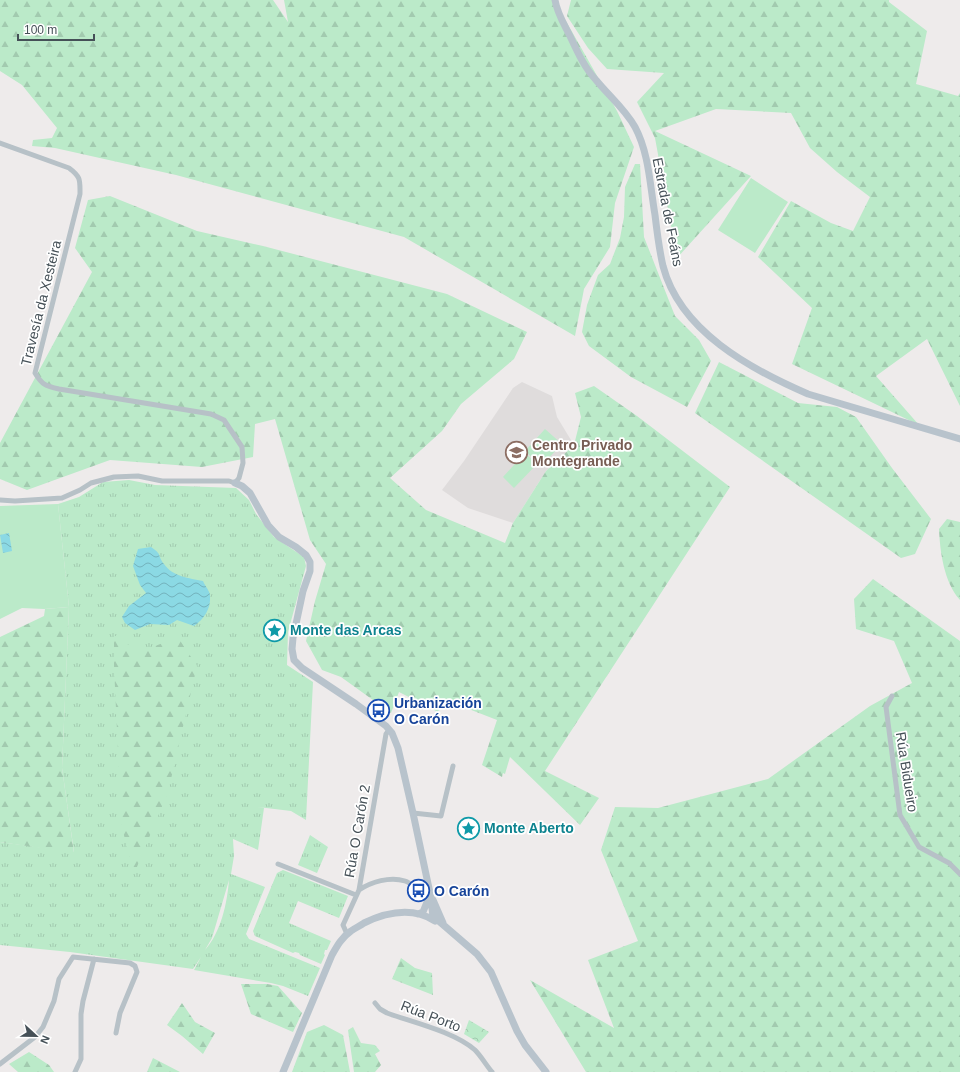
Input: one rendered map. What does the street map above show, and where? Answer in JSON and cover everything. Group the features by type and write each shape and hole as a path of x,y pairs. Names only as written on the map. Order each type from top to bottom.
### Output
{"street":[{"name":"Estrada de Feáns","path":"554,0 557,11 584,66 626,113 641,139 664,266 679,302 704,332 722,346 765,374 788,386 808,394 960,439"},
{"name":"Travesía da Xesteira","path":"0,143 69,168 77,174 80,184 80,194 35,373 39,381 46,387 211,414 224,420 242,448 244,463 239,478 235,483"},
{"path":"0,500 15,501 62,498 80,490 91,482 114,477 138,476 162,480 229,481 242,486 250,494 275,533 306,555 310,562 310,572 303,591 293,638 292,649 294,660 302,668 386,726 398,748 430,893 431,917"},
{"name":"Rúa Bidueiro","path":"892,696 886,707 900,815 919,847 949,864 960,874"},
{"name":"Rúa O Carón 2","path":"347,934 343,925 357,892 386,734 389,730"},
{"path":"413,813 441,816 453,766"},
{"path":"278,864 357,892 373,883 396,879 405,881 424,893 430,893"},
{"path":"430,893 444,927"},
{"path":"418,914 423,912 430,893"},
{"path":"431,917 435,914 436,908"},
{"path":"283,1072 338,944 352,930 383,915 394,912 418,914 431,917 477,954 492,972 517,1031 525,1045 546,1072"},
{"path":"0,1064 35,1037 43,1027 54,1001 59,979 73,957 130,963 135,966 137,972 120,1013 116,1032"},
{"path":"75,1072 81,1059 81,1014 83,1000 94,959"},
{"name":"Rúa Porto","path":"375,1003 380,1009 387,1013 454,1036 480,1055 492,1072"}],"shaded area":[{"name":"Centro Privado Montegrande","path":"522,382 552,396 557,417 574,445 546,471 513,523 468,508 442,490 464,461 513,388"}],"green space":[{"path":"0,0 273,0 288,22 284,0 554,0 617,111 634,147 615,203 610,247 584,289 575,336 404,237 176,175 55,148 32,146 33,140 52,138 57,128 22,85 0,71"},
{"path":"571,0 889,0 889,2 927,31 916,84 958,96 960,93 960,406 927,339 876,376 919,425 792,364 812,308 758,257 791,201 831,223 853,231 870,197 837,172 810,148 791,113 716,109 655,131 751,176 677,258 655,138 637,102 664,73 607,69 588,48 567,16"},
{"path":"635,164 640,164 644,237 675,316 699,340 711,361 687,407 631,377 589,346 582,332 587,305 598,275 610,264 620,238 624,217 625,187"},
{"path":"751,178 788,202 755,253 718,230"},
{"path":"110,196 197,231 263,246 447,294 527,332 514,359 461,404 442,431 390,478 426,510 505,543 513,523 546,471 574,445 581,417 575,393 594,386 637,416 730,487 545,771 599,798 580,825 510,757 505,774 503,773 502,777 482,765 497,720 443,699 438,712 399,692 391,713 341,677 322,670 306,641 315,601 326,564 310,540 275,419 255,424 253,457 202,467 110,460 27,490 0,479 0,443 92,272 75,248 88,200"},
{"path":"719,362 798,403 837,407 856,417 892,468 931,519 915,554 901,558 695,413"},
{"path":"545,429 562,444 541,466 525,451"},
{"path":"525,453 537,464 514,488 503,477"},
{"path":"129,480 155,485 236,488 249,500 256,514 274,537 304,557 306,566 288,632 287,665 313,682 306,820 291,811 258,807 264,808 258,850 233,839 234,856 231,874 265,887 246,934 249,939 320,968 308,996 271,983 194,970 201,957 193,969 70,952 0,945 0,842 74,852 62,768 69,607 58,504 79,497 103,482","holes":["229,880 225,908 219,926 211,943 205,950 212,938"]},
{"path":"58,504 69,607 44,609 22,608 0,619 0,506"},
{"path":"947,519 960,522 960,600 950,585 940,547 939,529"},
{"path":"873,579 960,641 960,1072 586,1072 530,980 614,1028 588,960 638,941 601,850 615,807 658,808 768,779 870,706 912,683 894,641 856,629 854,599"},
{"path":"69,607 62,768 74,853 0,842 0,637 44,616 45,609"},
{"path":"114,635 139,652 179,639 197,666 168,792 134,874 120,820"},
{"path":"310,835 328,847 317,873 298,865"},
{"path":"283,870 348,896 339,918 298,901 289,923 331,941 327,950 325,950 325,955 321,964 300,955 299,953 293,953 255,936 253,931 277,873"},
{"path":"401,958 415,968 432,973 433,995 392,979"},
{"path":"241,984 267,984 278,986 302,1013 293,1032 251,1014"},
{"path":"182,1003 195,1022 215,1033 203,1054 167,1025"},
{"path":"469,1020 489,1032 479,1043 464,1034"},
{"path":"324,1025 343,1035 350,1072 292,1072 307,1032"},
{"path":"353,1027 361,1043 375,1045 380,1051 375,1054 381,1065 375,1072 354,1072 348,1030"},
{"path":"29,1052 49,1065 54,1072 18,1072 9,1064"},
{"path":"153,1058 180,1072 147,1072"}],"water":[{"path":"9,533 12,551 3,553 0,535"},
{"path":"151,547 159,554 164,564 172,572 187,578 203,581 208,590 210,594 210,601 208,609 204,617 194,626 177,620 169,625 150,624 135,630 125,623 122,617 129,606 146,593 140,585 133,566 138,549"}],"place":[{"name":"Centro Privado Montegrande","path":"517,453"},
{"name":"Monte das Arcas","path":"274,630"},
{"name":"Urbanización O Carón","path":"378,711"},
{"name":"Monte Aberto","path":"468,828"},
{"name":"O Carón","path":"419,891"}]}
